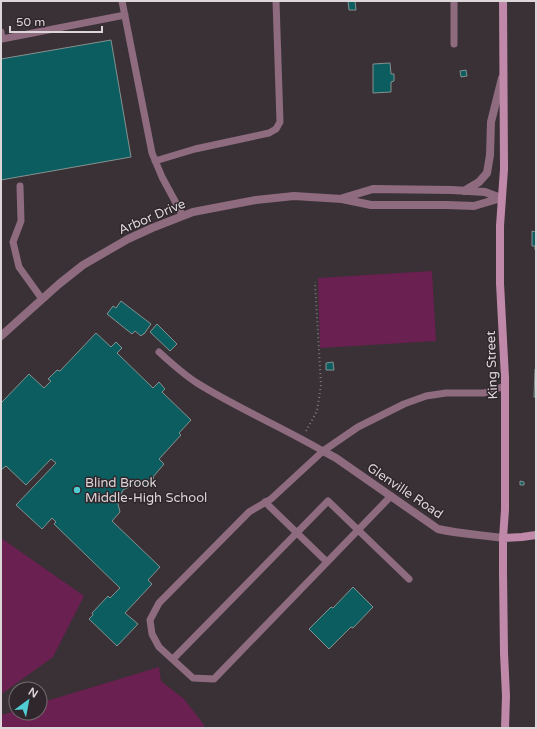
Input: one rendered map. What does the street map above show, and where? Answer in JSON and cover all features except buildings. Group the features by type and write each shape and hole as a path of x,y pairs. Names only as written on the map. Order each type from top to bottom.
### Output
{"main road":[{"name":"King Street","path":"503,1 504,169 500,226 500,283 505,386 506,510 503,538 506,696 505,728"},
{"path":"503,538 522,538 536,535"}],"street":[{"path":"464,191 479,182 488,173 491,122 503,73"},
{"name":"Arbor Drive","path":"342,199 373,189 485,192 501,198"},
{"name":"Arbor Drive","path":"1,336 83,265 128,239 193,212 256,200 294,196 342,199 372,205 474,206 501,198"},
{"name":"Glenville Road","path":"323,451 336,458 438,529 454,533 503,538"}],"lane":[{"path":"122,1 152,153 162,177 183,216"},
{"path":"155,161 194,149 269,133 276,130 280,122 276,1"},
{"path":"454,1 454,44"},
{"path":"1,32 2,38 125,15"},
{"path":"20,186 20,221 13,242 19,267 42,299"},
{"path":"159,352 196,382 226,400 323,451"},
{"path":"391,496 214,679 194,678 159,647 152,634 150,620 158,602 248,512 270,499 323,451 358,427 404,404 426,396 446,393 484,393 505,386"},
{"path":"173,659 328,501 409,579"},
{"path":"265,502 327,562"}],"path":[{"path":"302,439 317,411 321,384 315,282"}],"shaded area":[{"path":"432,271 436,341 320,348 318,278"},
{"path":"1,538 84,596 53,657 20,681 8,681 8,689 1,694"},
{"path":"159,667 161,681 184,699 204,725 204,728 1,728 1,715 8,713 8,721 48,721 48,701"}],"place":[{"name":"Blind Brook Middle-High School","path":"77,490"}]}
